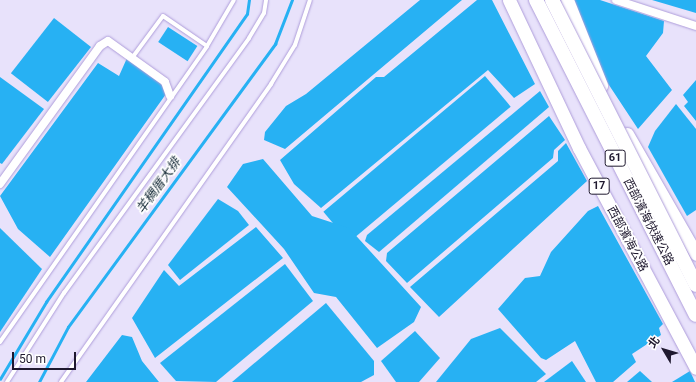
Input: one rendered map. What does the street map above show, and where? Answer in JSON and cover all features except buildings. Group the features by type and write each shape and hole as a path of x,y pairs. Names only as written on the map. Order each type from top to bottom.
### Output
{"highway":[{"name":"西部濱海快速公路","path":"535,0 696,314"},
{"name":"西部濱海快速公路","path":"552,0 696,285"}],"main road":[{"name":"西部濱海公路","path":"508,0 579,148 696,368"},
{"path":"535,0 604,92 696,254"},
{"path":"567,0 604,92"}],"street":[{"path":"616,0 696,26"},
{"path":"0,184 100,46 108,41 165,82 170,96"}],"lane":[{"path":"0,342 170,96 207,46 234,0"},
{"path":"7,382 64,293 249,38 264,13 266,0"},
{"path":"61,382 271,84 295,45 310,0"},
{"path":"132,58 163,16 207,46"}],"water":[{"path":"420,0 462,0 285,149 264,140 265,132 286,106 306,94"},
{"path":"477,0 492,0 535,84 514,98 488,70 321,208 294,184 280,160 376,77 384,77"},
{"path":"569,0 600,0 664,21 663,33 646,56 672,90 638,129 607,82"},
{"path":"652,0 696,0 696,13"},
{"path":"54,18 91,47 48,102 11,73"},
{"path":"168,27 197,46 188,61 158,42"},
{"path":"127,58 163,83 166,94 50,257 18,229 0,196 98,63 119,76"},
{"path":"485,76 511,107 349,242 323,212"},
{"path":"0,77 44,109 2,164 0,163"},
{"path":"696,80 696,121 684,106 688,102 683,95"},
{"path":"540,91 549,107 379,252 365,241 367,235"},
{"path":"676,104 696,129 696,210 687,216 648,147 655,131"},
{"path":"549,116 565,140 554,150 553,158 407,283 386,261 387,253"},
{"path":"566,143 587,181 439,317 410,287 558,161 558,151"},
{"path":"263,159 312,216 349,228 421,307 414,322 377,348 336,297 314,293 284,249 227,187 243,164"},
{"path":"218,199 238,211 249,225 180,280 168,265"},
{"path":"598,206 663,324 659,328 661,335 632,354 636,362 613,382 596,382 575,341 546,360 541,358 498,309 525,278 540,276 551,252 588,211"},
{"path":"256,227 283,258 155,358 132,318 164,270 179,286"},
{"path":"0,228 42,269 0,332"},
{"path":"285,264 313,301 216,382 176,381 160,363"},
{"path":"326,303 374,361 374,375 361,382 232,382"},
{"path":"500,328 546,374 536,382 436,382 471,339"},
{"path":"415,331 440,358 419,382 396,382 381,361"},
{"path":"122,335 132,337 142,361 159,382 86,382"},
{"path":"572,361 586,382 544,382"},
{"path":"640,371 652,382 627,382"},
{"path":"690,371 695,382 672,382"}],"waterway":[{"path":"0,379 46,302 247,14 249,0"},
{"name":"羊稠厝大排","path":"39,382 68,327 275,44 292,0"}]}
